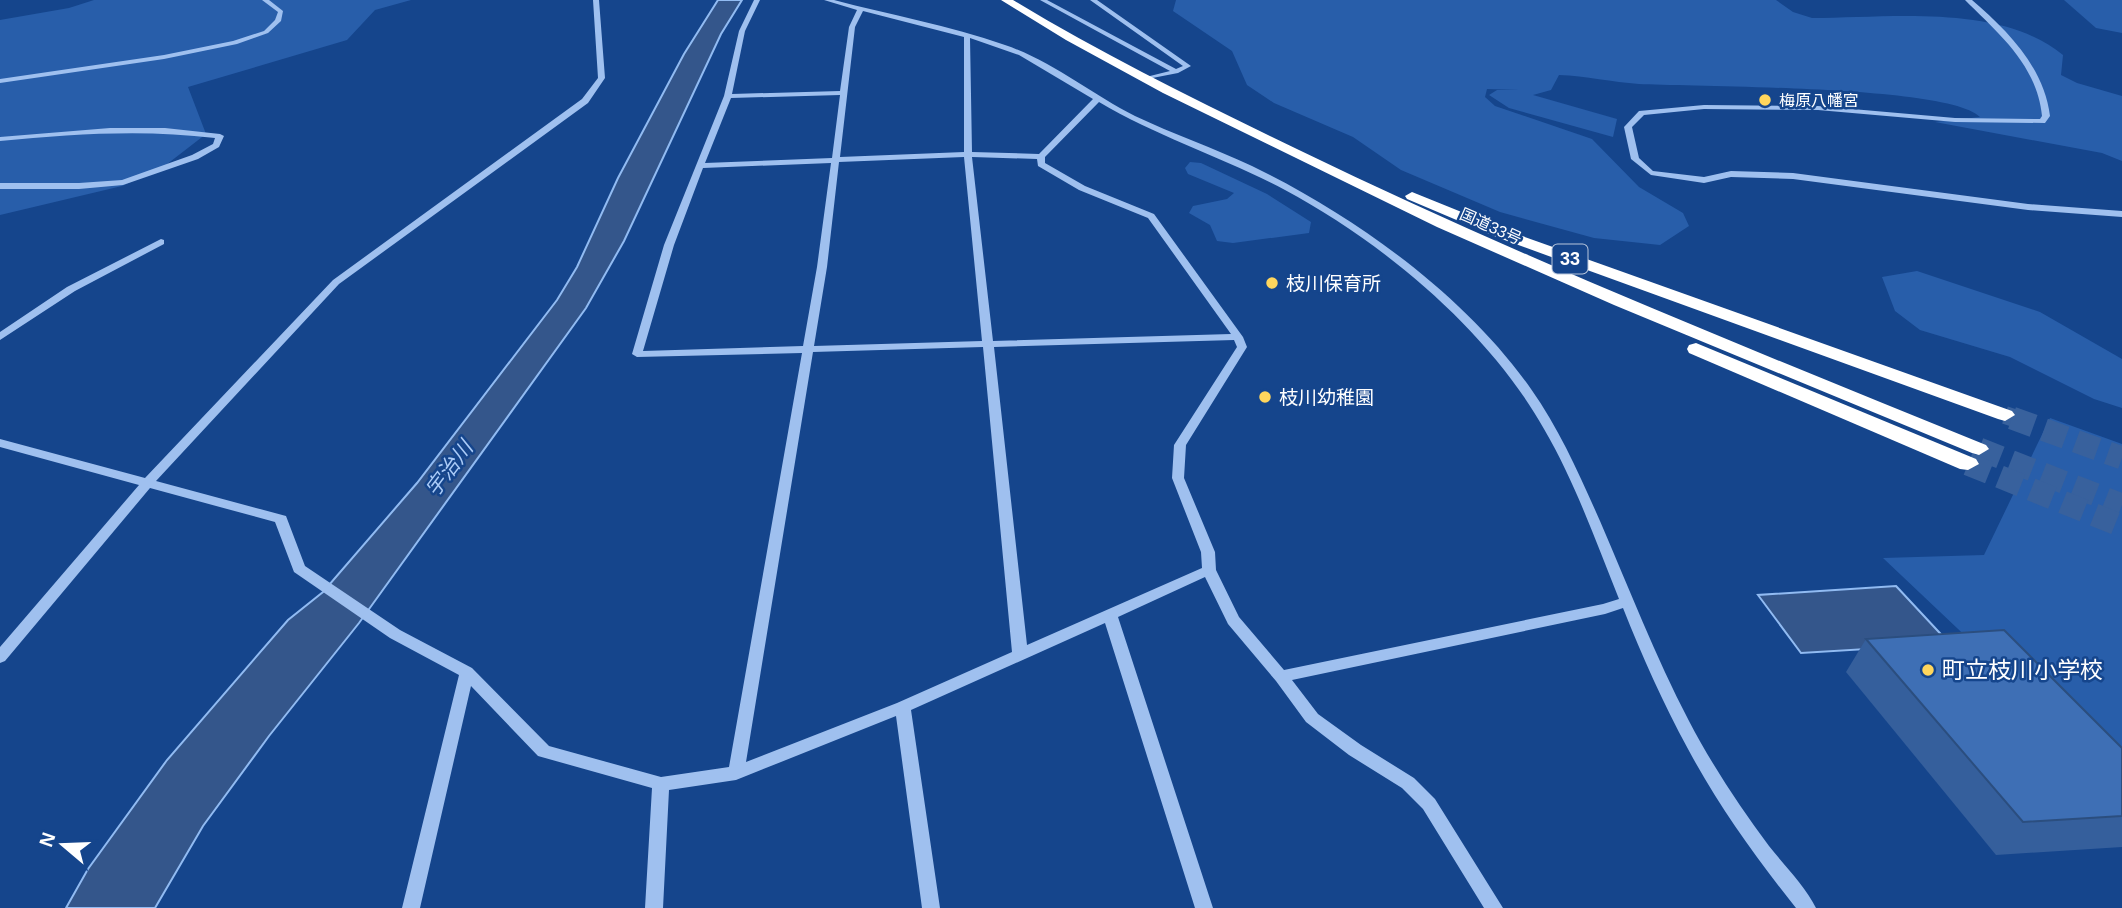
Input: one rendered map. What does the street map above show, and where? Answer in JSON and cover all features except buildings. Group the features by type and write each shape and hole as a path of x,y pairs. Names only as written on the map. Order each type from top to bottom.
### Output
{"highway":[{"name":"国道33号","path":"1006,0 1092,53 1462,235 1624,319 1974,456"},
{"name":"33","path":"1144,79 1505,235 2005,415"}],"street":[{"path":"0,82 164,57 235,43 266,32 278,21 281,12 265,0"},
{"path":"0,657 148,482 336,282 585,101 602,78 596,0"},
{"path":"757,0 742,31 727,96 669,245 637,354 809,347 1238,337"},
{"path":"827,0 967,37 1032,58 1129,116 1254,171 1324,210 1408,269 1462,316 1494,352 1549,427 1681,720 1716,782 1759,849 1807,908"},
{"path":"1043,0 1177,72"},
{"path":"1093,0 1188,66 1177,72 1144,79"},
{"path":"1968,0 2021,54 2046,101 2046,117 2042,121 1955,120 1818,108 1668,109 1642,113 1628,127 1635,159 1651,173 1704,180 1731,174 1793,176 2028,207 2122,214"},
{"path":"736,773 809,347 852,27 861,9"},
{"path":"967,37 968,154 990,343 1020,653"},
{"path":"727,96 844,93"},
{"path":"1098,98 1041,156 1041,164 1082,188 1152,216 1238,337 1242,347 1180,445 1178,478 1208,552 1209,570 1233,620 1312,718 1354,750 1408,783 1429,804 1494,908"},
{"path":"0,139 129,129 176,130 220,136 216,145 195,157 123,182 79,186 0,186"},
{"path":"701,166 968,154 1041,156"},
{"path":"0,337 71,289 161,242"},
{"path":"0,443 281,519 299,569 395,634 467,672 544,751 661,784 736,773 903,706 1209,570"},
{"path":"1281,677 1605,609 1627,601"},
{"path":"1110,616 1204,908"},
{"path":"411,908 467,672"},
{"path":"903,706 931,908"},
{"path":"654,908 661,784"}],"shaded area":[{"path":"94,0 411,0 375,10 347,40 188,87 206,134 162,168 122,186 0,215 0,20 69,8"},
{"path":"1176,0 1776,0 1793,12 1812,18 1909,16 1976,20 2008,27 2037,38 2063,55 2061,75 2077,83 2122,96 2122,161 2102,153 1935,122 1980,117 1958,107 1873,93 1639,84 1559,75 1551,90 1533,95 1617,119 1613,137 1509,108 1489,95 1497,90 1519,90 1487,89 1485,97 1495,106 1592,139 1639,187 1683,213 1689,226 1660,245 1594,238 1500,212 1401,170 1353,137 1274,103 1247,85 1232,51 1173,11"},
{"path":"2064,0 2122,0 2122,33 2096,28"},
{"path":"1190,162 1201,163 1267,194 1311,222 1309,233 1233,243 1217,241 1210,225 1189,213 1193,206 1227,199 1234,193 1188,174 1185,168"},
{"path":"1917,271 2040,312 2122,359 2122,408 2094,399 2010,357 1920,330 1895,311 1882,277"},
{"path":"2050,418 2122,444 2122,775 1976,646 1883,558 1984,555"}],"water":[{"name":"宇治川","path":"718,0 742,0 721,34 624,241 586,308 359,623 269,736 203,826 155,908 66,908 88,869 167,760 288,620 323,592 417,483 557,300 577,267 618,178 684,54"},
{"path":"1896,586 1950,644 1801,653 1758,595"}],"tunnel":[{"path":"2005,415 2017,419"},
{"path":"2012,418 2122,458"},
{"path":"1979,449 2122,505"},
{"path":"1968,464 2122,526"}],"place":[{"name":"梅原八幡宮","path":"1765,100"},
{"name":"枝川保育所","path":"1272,283"},
{"name":"枝川幼稚園","path":"1265,397"},
{"name":"町立枝川小学校","path":"1928,670"}]}
